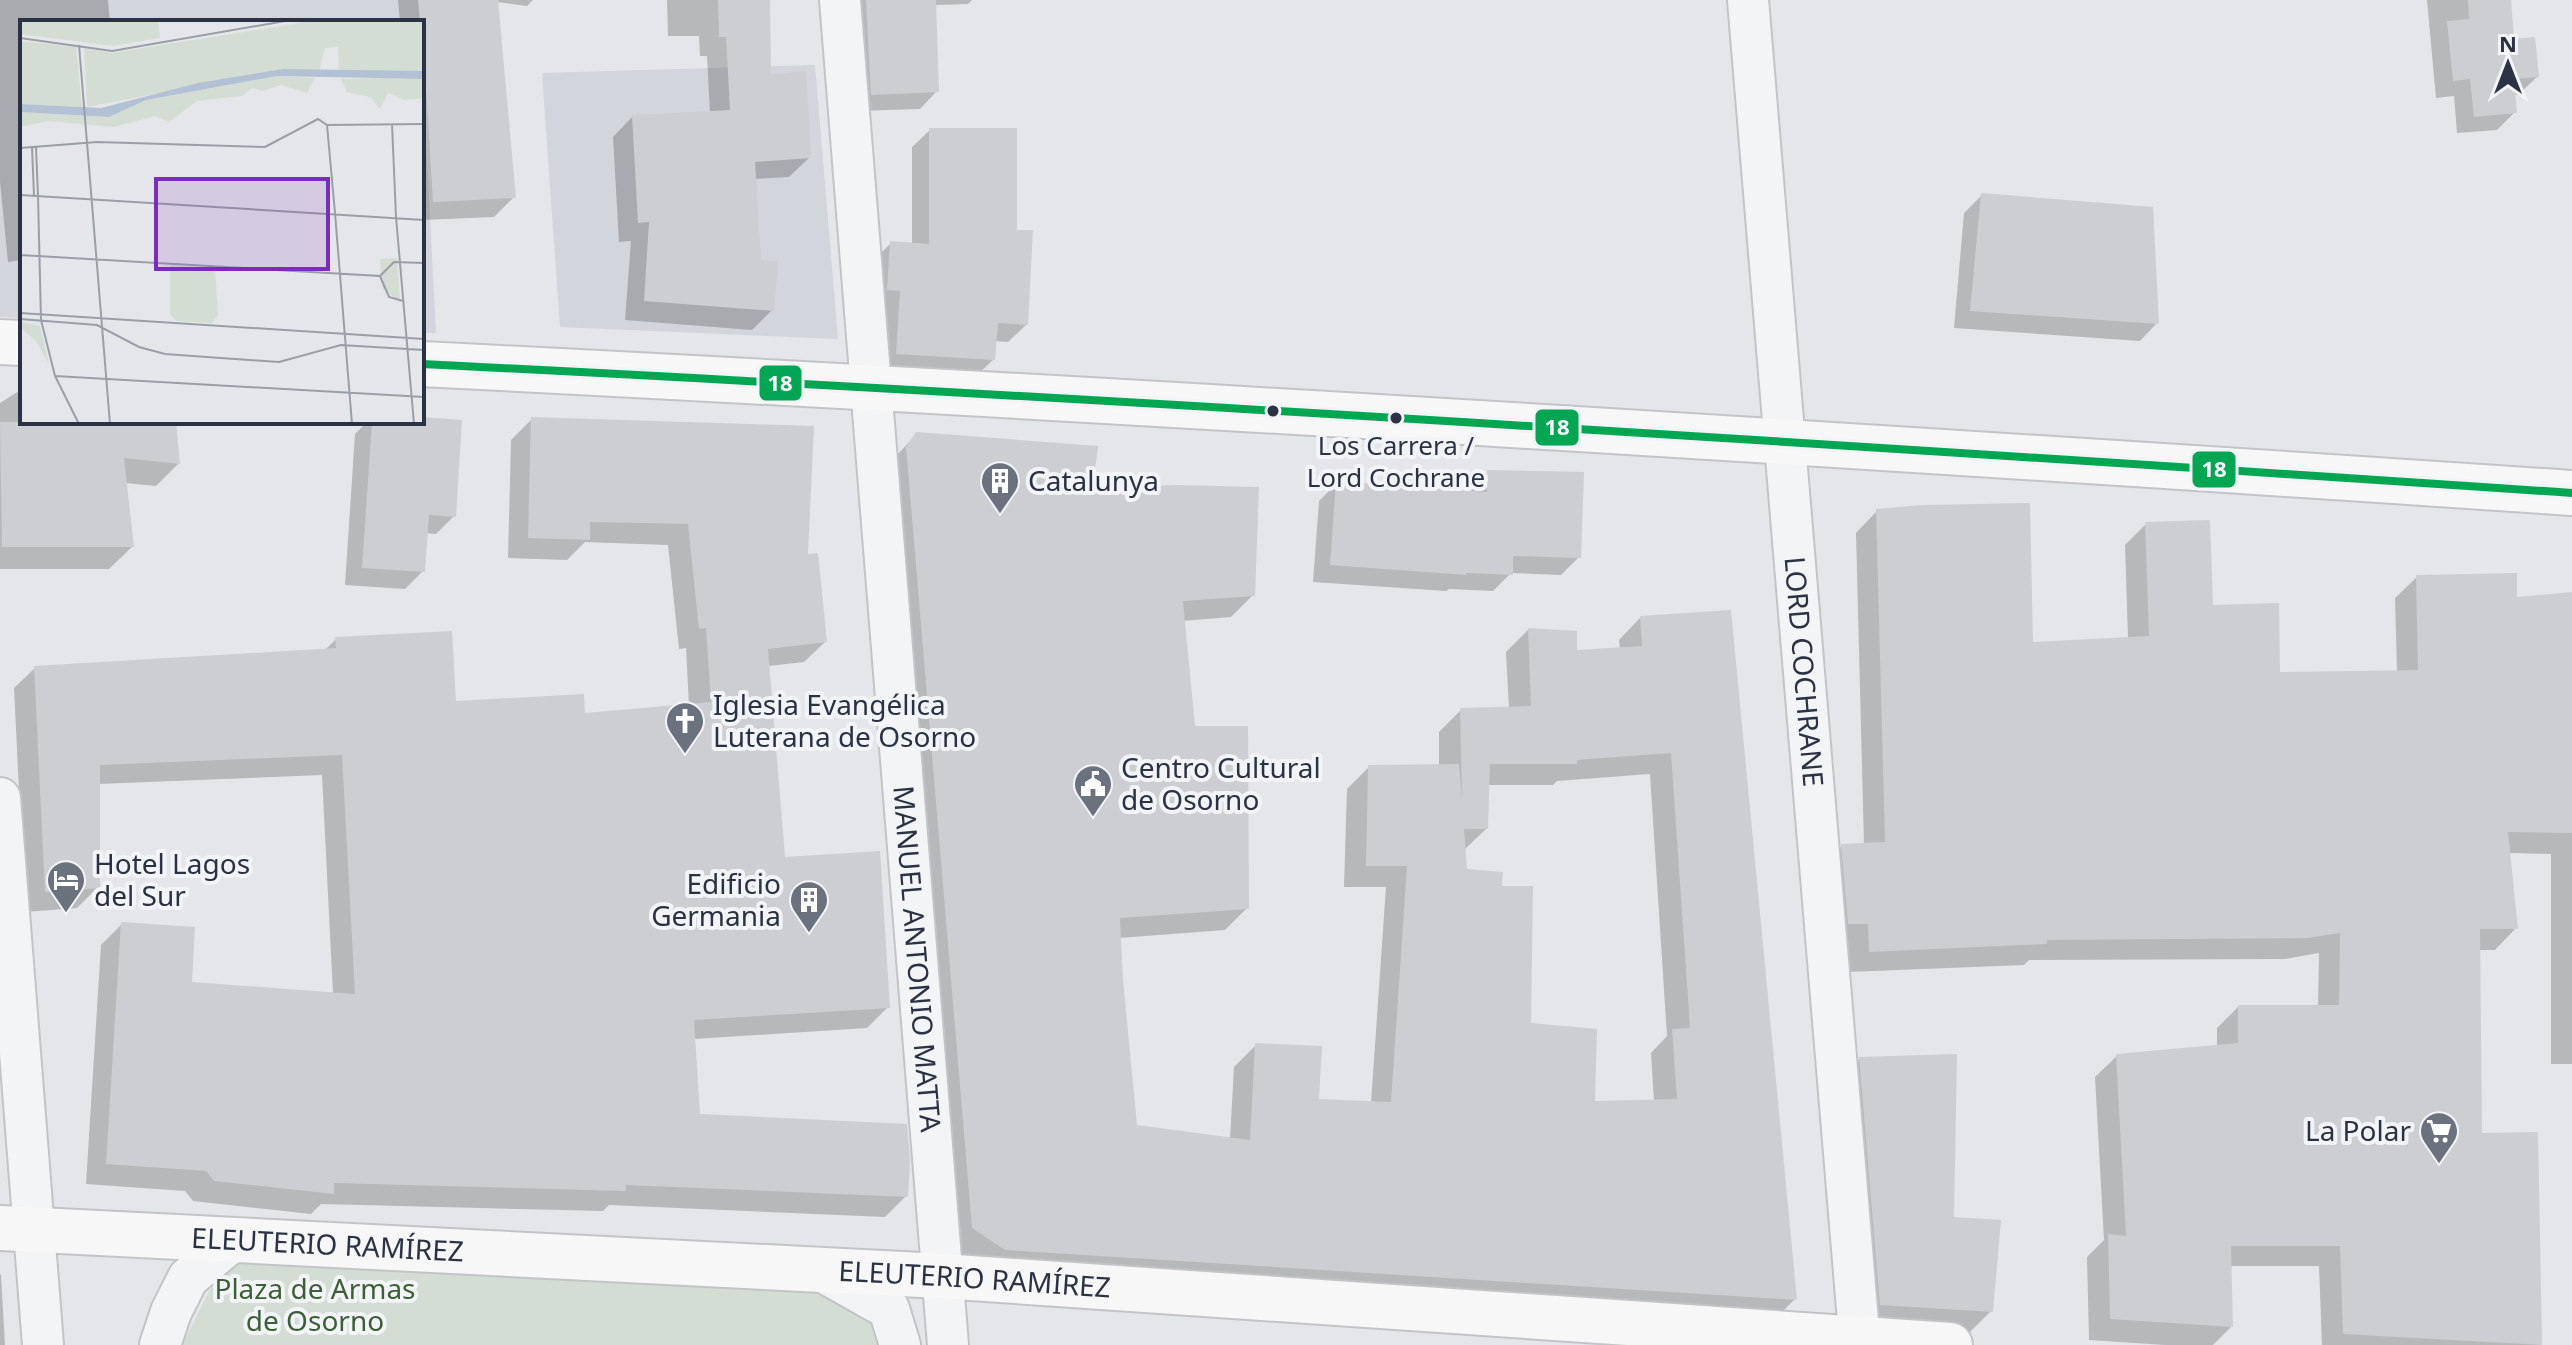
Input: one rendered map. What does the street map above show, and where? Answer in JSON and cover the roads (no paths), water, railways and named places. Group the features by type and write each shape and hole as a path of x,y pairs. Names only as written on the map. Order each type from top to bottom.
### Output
{"main road":[{"path":"0,342 20,343"},
{"path":"424,364 1784,441 2572,493"},
{"name":"ELEUTERIO RAMÍREZ","path":"17,1228 941,1276 1860,1342 1950,1345"}],"street":[{"name":"MANUEL ANTONIO MATTA","path":"840,0 948,1345"},
{"name":"LORD COCHRANE","path":"1748,0 1860,1342"},
{"path":"0,798 17,1228 43,1345"},
{"path":"160,1345 171,1312 188,1278 234,1240"},
{"path":"820,1270 889,1309 900,1345"}],"place":[{"name":"Los Carrera / Lord Cochrane","path":"1396,418"},
{"name":"Catalunya","path":"1000,515"},
{"name":"Iglesia Evangélica Luterana de Osorno","path":"685,755"},
{"name":"Centro Cultural de Osorno","path":"1093,818"},
{"name":"Hotel Lagos del Sur","path":"66,914"},
{"name":"Edificio Germania","path":"809,934"},
{"name":"La Polar","path":"2439,1165"}],"park label":[{"name":"Plaza de Armas de Osorno","path":"315,1305"}]}
